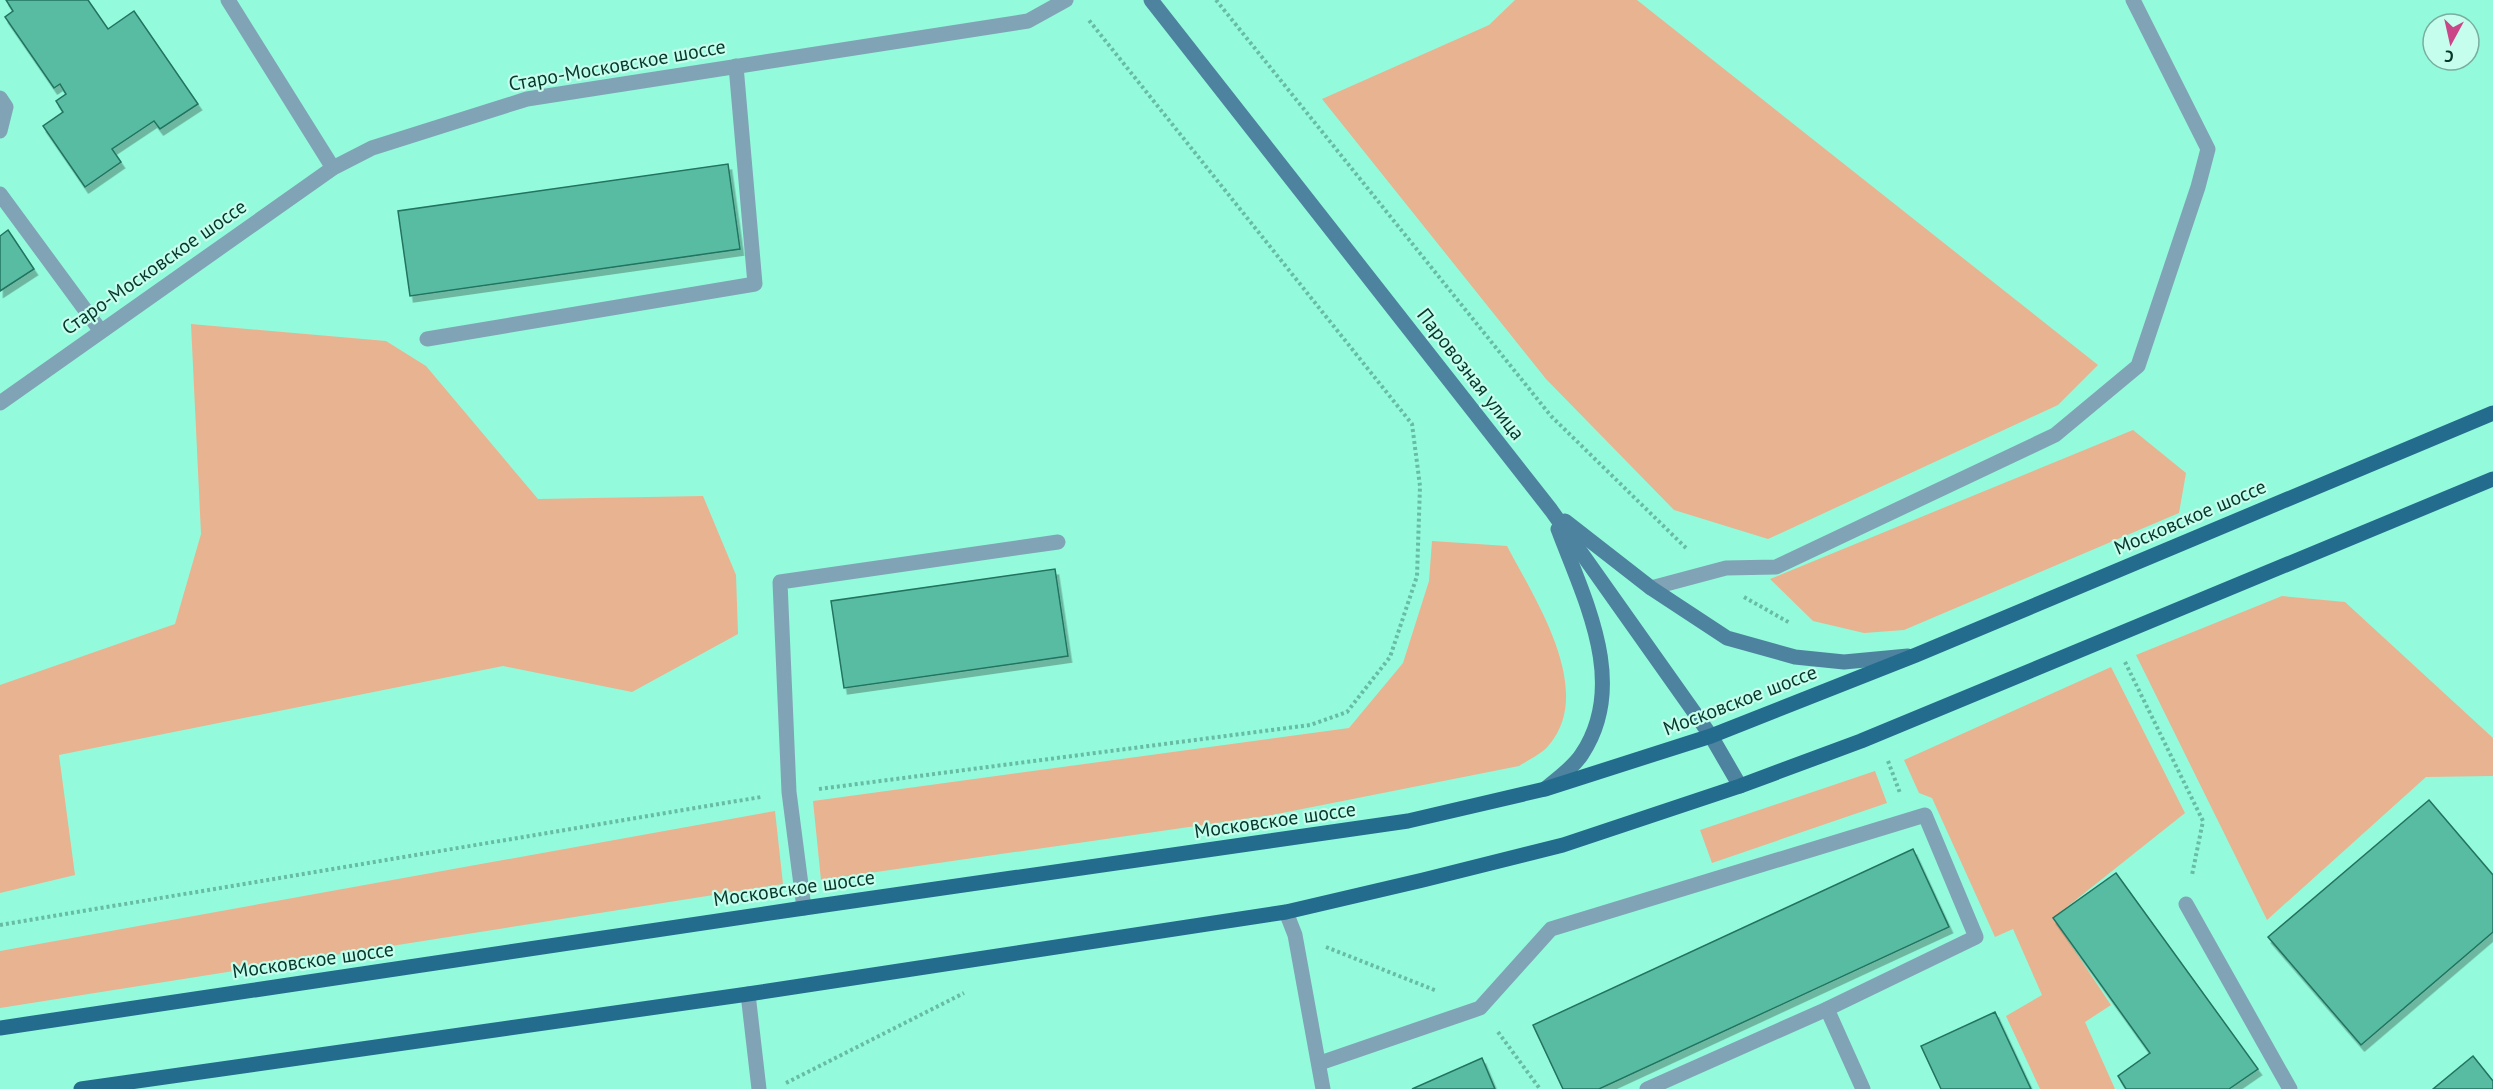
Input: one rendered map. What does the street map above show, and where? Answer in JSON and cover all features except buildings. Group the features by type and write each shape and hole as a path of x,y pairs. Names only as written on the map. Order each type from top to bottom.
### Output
{"main road":[{"name":"Паровозная улица","path":"1151,0 1551,510 1711,736 1740,786"},
{"name":"Московское шоссе","path":"0,1028 1408,821 1545,789 1711,736 1916,655 2493,413"},
{"path":"81,1089 748,994 1286,912 1563,845 1740,786 1861,741 2493,479"},
{"path":"1551,510 1651,588 1727,638 1795,657 1844,662 1916,655"},
{"path":"1545,789 1582,755 1597,720 1604,676 1593,622 1551,510"}],"street":[{"path":"228,0 333,168"},
{"name":"Старо-Московское шоссе","path":"0,403 100,330 333,168 372,148 527,99 1028,21 1066,0"},
{"path":"1651,588 1726,568 1776,567 2055,435 2138,366 2198,187 2208,149 2133,0"},
{"path":"427,339 755,284 736,66"},
{"path":"0,98 6,107 0,131"},
{"path":"0,194 100,330"},
{"path":"804,908 789,792 780,582 1058,542"},
{"path":"1320,1063 1480,1008 1551,929 1925,815 1976,937 1827,1009 1647,1089"},
{"path":"2186,904 2290,1089"},
{"path":"1286,912 1295,935 1323,1089"},
{"path":"748,994 759,1089"},
{"path":"1827,1009 1863,1089"}],"path":[{"path":"1216,0 1551,416 1710,572 1750,601 1791,623"},
{"path":"0,925 789,792 1310,725 1347,712 1390,657 1417,576 1420,486 1412,424 1088,18"},
{"path":"2121,653 2203,821 2186,904"},
{"path":"1885,754 1910,819"},
{"path":"785,1084 974,988"}],"shaded area":[{"path":"1515,0 1637,0 2098,365 2058,405 1768,539 1674,510 1546,379 1322,99 1489,25"},
{"path":"191,324 386,341 426,366 538,499 703,496 736,575 738,634 632,692 503,666 59,755 75,875 0,893 0,685 175,624 201,534"},
{"path":"2133,430 2186,473 2179,513 1904,630 1864,633 1813,621 1770,579"},
{"path":"1432,541 1507,546 1545,617 1556,644 1566,698 1562,723 1546,748 1519,766 1272,815 821,880 813,801 1349,728 1403,663 1429,581"},
{"path":"2282,596 2345,602 2493,738 2493,776 2426,777 2267,920 2136,655"},
{"path":"2111,667 2185,813 2053,918 2111,1005 2085,1022 2115,1089 2040,1089 2006,1016 2042,995 2013,929 1995,937 1932,798 1919,793 1904,760"},
{"path":"1875,771 1887,803 1712,863 1700,830"},
{"path":"775,811 783,884 0,1008 0,951"}]}
